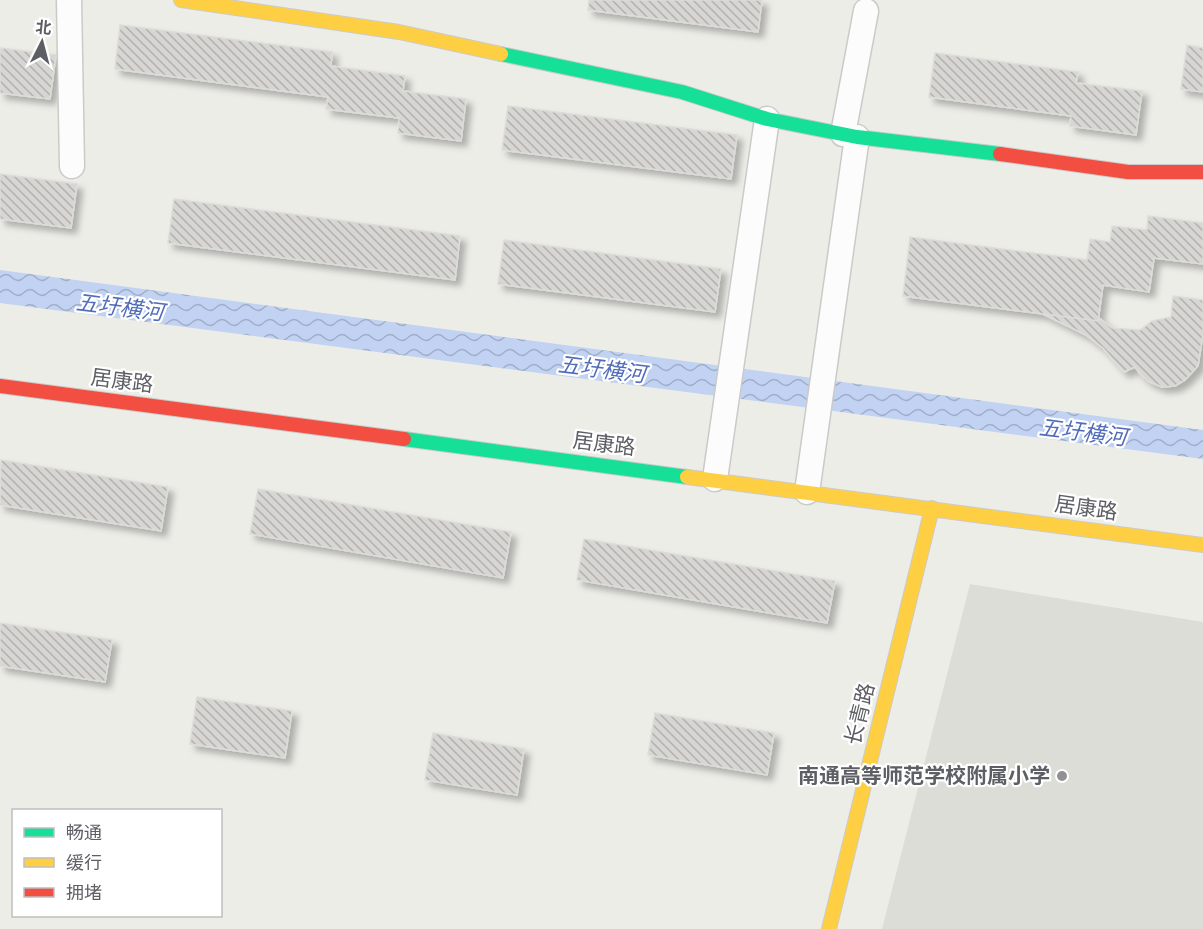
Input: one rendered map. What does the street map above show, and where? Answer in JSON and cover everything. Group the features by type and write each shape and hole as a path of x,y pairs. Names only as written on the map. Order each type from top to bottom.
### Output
{"street":[{"path":"69,0 72,166"},
{"path":"181,0 399,32 682,92 767,119 850,135 1128,172 1203,172"},
{"path":"807,492 866,11"},
{"path":"715,479 767,119"},
{"name":"居康路","path":"0,386 1203,545"},
{"name":"长青路","path":"829,929 932,508"}],"shaded area":[{"name":"南通高等师范学校附属小学","path":"970,584 1203,622 1203,929 882,929"}],"water":[{"name":"五圩横河","path":"0,270 1203,430 1203,459 0,303"}],"building":[{"path":"589,0 762,0 758,32 588,10"},
{"path":"120,25 332,52 331,66 405,76 403,91 466,99 461,141 398,133 399,118 326,109 328,97 115,69"},
{"path":"1187,45 1203,48 1203,92 1181,89"},
{"path":"0,48 56,55 50,99 0,93"},
{"path":"935,53 1078,72 1076,83 1142,91 1136,135 1070,126 1071,116 929,97"},
{"path":"508,106 737,135 731,179 502,150"},
{"path":"0,174 77,184 71,228 0,219"},
{"path":"174,199 460,236 455,280 168,243"},
{"path":"1148,216 1203,223 1203,264 1154,258 1149,292 1103,285 1098,321 903,296 910,237 1087,260 1090,239 1110,242 1112,226 1147,230"},
{"path":"504,240 721,269 715,312 498,284"},
{"path":"1173,296 1203,300 1203,334 1198,366 1185,380 1175,386 1162,387 1150,382 1135,367 1124,372 1103,348 1086,335 1043,314 1098,321 1099,318 1112,328 1140,330 1152,321 1171,317"},
{"path":"1,460 168,487 161,531 0,505"},
{"path":"258,489 511,532 503,578 250,534"},
{"path":"584,539 835,581 827,623 577,580"},
{"path":"0,623 112,640 105,682 0,666"},
{"path":"197,697 292,711 285,758 190,744"},
{"path":"655,713 774,733 767,775 648,755"},
{"path":"433,733 524,749 517,795 425,780"}],"traffic: fast":[{"path":"501,54 682,92 767,119 857,137 1000,154"},
{"path":"404,439 687,477"}],"traffic: slow":[{"path":"181,0 399,32 501,54"},
{"path":"687,477 1203,545"},
{"path":"829,929 932,508"}],"traffic: jam":[{"path":"1000,154 1128,172 1203,172"},
{"path":"0,386 404,439"}],"place":[{"name":"南通高等师范学校附属小学","path":"1062,776"}]}
